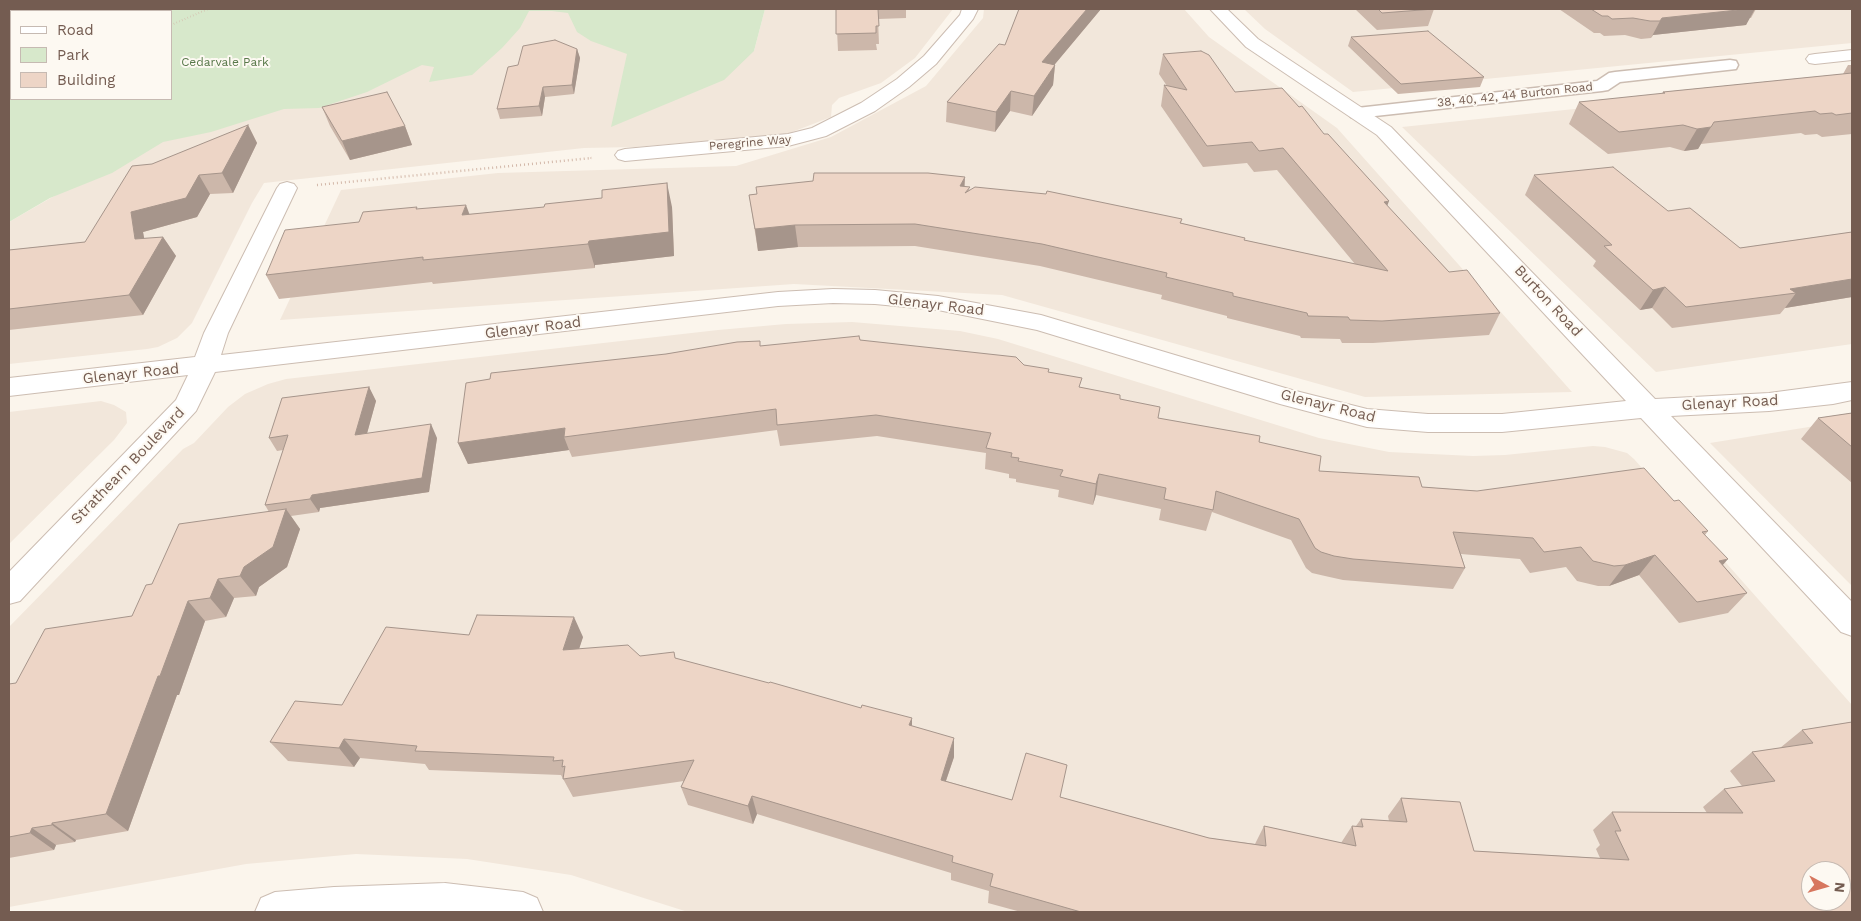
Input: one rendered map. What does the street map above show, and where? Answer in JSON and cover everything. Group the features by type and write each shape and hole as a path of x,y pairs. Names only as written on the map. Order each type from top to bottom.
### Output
{"street":[{"name":"Peregrine Way","path":"625,155 803,138 819,132 868,107 930,60 967,16 970,9"},
{"name":"Burton Road","path":"1218,9 1252,43 1384,131 1419,165 1852,623"},
{"path":"1815,58 1852,55"},
{"name":"Strathearn Boulevard","path":"9,592 187,405 205,366 216,333 287,188"},
{"name":"Glenayr Road","path":"9,387 778,299 834,296 875,297 938,304 1041,323 1290,398 1367,418 1428,423 1502,423 1649,408 1770,402 1852,391"},
{"path":"275,912 334,906 445,902 523,912"}],"lane":[{"name":"38, 40, 42, 44 Burton Road","path":"1357,112 1602,86 1616,77 1730,66"}],"path":[{"path":"172,25 208,9"},
{"path":"287,188 625,155"}],"shaded area":[{"path":"521,9 600,9 754,51 765,9 953,9 915,58 881,83 839,98 832,105 831,117 787,134 635,147 584,148 264,183 252,203 192,323 177,338 158,347 147,349 9,364 9,222 162,134"},
{"path":"984,9 1184,9 1209,37 1337,128 1572,392 1365,397 1002,295 794,284 280,320 341,190 498,173 736,166 831,137 926,86 983,18"},
{"path":"1244,9 1852,9 1852,43 1353,92 1265,29"},
{"path":"1852,80 1852,344 1656,372 1402,127"},
{"path":"852,322 960,331 998,339 1319,438 1389,452 1473,456 1505,455 1593,446 1627,453 1852,705 1852,912 688,912 571,875 467,859 356,854 246,864 9,907 9,627 183,449 194,443 228,407 245,394 286,379 786,324"},
{"path":"101,401 114,405 126,412 127,423 114,440 9,544 9,412"},
{"path":"1852,420 1852,586 1710,443"}],"green space":[{"name":"Cedarvale Park","path":"9,9 765,9 754,51 724,80 611,127 627,54 591,41 577,32 568,13 529,11 520,28 502,48 472,75 429,82 434,67 422,65 367,92 319,108 284,109 211,132 163,142 112,173 50,198 9,222"}],"building":[{"path":"836,9 878,9 879,26 876,26 876,33 836,34"},
{"path":"1019,9 1087,9 1042,62 1055,65 1034,96 1011,91 996,112 947,102 999,44 1005,45"},
{"path":"1378,9 1434,9 1382,13"},
{"path":"1591,9 1747,9 1662,18 1660,21 1650,21 1633,18 1612,19 1608,16 1602,16"},
{"path":"1428,31 1484,77 1401,84 1351,37"},
{"path":"555,40 577,49 572,85 543,87 539,106 497,109 508,67 518,65 523,46"},
{"path":"1201,51 1209,55 1235,92 1282,88 1299,107 1302,106 1324,134 1328,134 1389,201 1384,202 1449,272 1467,270 1500,313 1382,321 1350,320 1348,317 1308,316 1307,313 1233,296 1233,293 1166,277 1167,273 1042,244 915,224 795,225 755,229 749,195 757,194 756,187 813,181 814,173 928,173 965,177 960,186 970,187 965,193 975,187 1046,194 1047,191 1182,219 1180,223 1245,238 1244,240 1388,271 1283,148 1259,151 1252,142 1207,146 1164,85 1187,90 1163,54"},
{"path":"1852,73 1852,113 1836,115 1832,113 1820,114 1815,111 1714,122 1711,127 1697,129 1683,125 1619,132 1579,102 1665,93 1663,92"},
{"path":"387,92 405,126 342,141 322,107"},
{"path":"248,125 222,173 199,175 186,198 131,212 135,239 163,237 129,295 9,309 9,250 85,242 132,166 152,164"},
{"path":"1613,167 1668,211 1690,208 1740,248 1852,232 1852,279 1790,289 1796,293 1686,307 1665,287 1653,290 1604,246 1612,245 1534,175"},
{"path":"667,183 669,232 589,241 588,244 423,260 423,257 266,275 285,230 359,222 363,212 466,205 462,215 544,207 545,204 602,198 602,190"},
{"path":"859,336 860,340 1016,357 1024,365 1049,369 1048,372 1082,378 1079,387 1120,395 1120,399 1160,407 1158,418 1260,436 1259,442 1321,456 1319,471 1419,477 1422,487 1477,491 1644,468 1674,501 1679,500 1708,531 1702,532 1728,559 1719,561 1747,593 1697,602 1655,555 1625,565 1614,566 1593,561 1581,547 1544,552 1533,538 1453,532 1465,568 1334,556 1315,548 1299,519 1216,491 1213,510 1164,499 1166,488 1099,474 1096,484 1060,476 1063,470 1018,461 1019,458 1011,457 1012,453 986,448 991,433 876,415 777,425 776,409 564,437 565,428 458,443 466,383 490,379 491,373 666,354 737,342 760,341 760,346"},
{"path":"369,387 355,435 431,424 422,478 312,495 310,499 265,505 288,435 269,438 282,398"},
{"path":"1852,413 1852,447 1818,418"},
{"path":"286,509 273,547 244,567 240,576 218,579 210,598 188,601 106,814 52,823 52,825 32,828 30,833 9,837 9,684 16,683 45,629 132,616 146,585 152,584 179,524"},
{"path":"477,615 574,617 563,650 628,645 640,656 674,652 675,658 861,708 862,705 912,718 909,725 954,738 941,780 1012,800 1026,753 1067,765 1060,797 1209,838 1266,846 1264,826 1356,846 1352,826 1363,827 1361,819 1407,822 1401,798 1460,802 1474,851 1629,860 1615,831 1621,831 1612,812 1743,813 1724,789 1775,781 1752,752 1813,743 1802,730 1852,722 1852,912 1081,912 990,886 993,874 952,862 953,856 752,796 748,806 681,787 694,760 563,779 565,766 562,767 563,760 553,761 554,757 415,751 417,746 344,739 339,748 270,742 295,701 342,705 386,627 469,635"}]}
